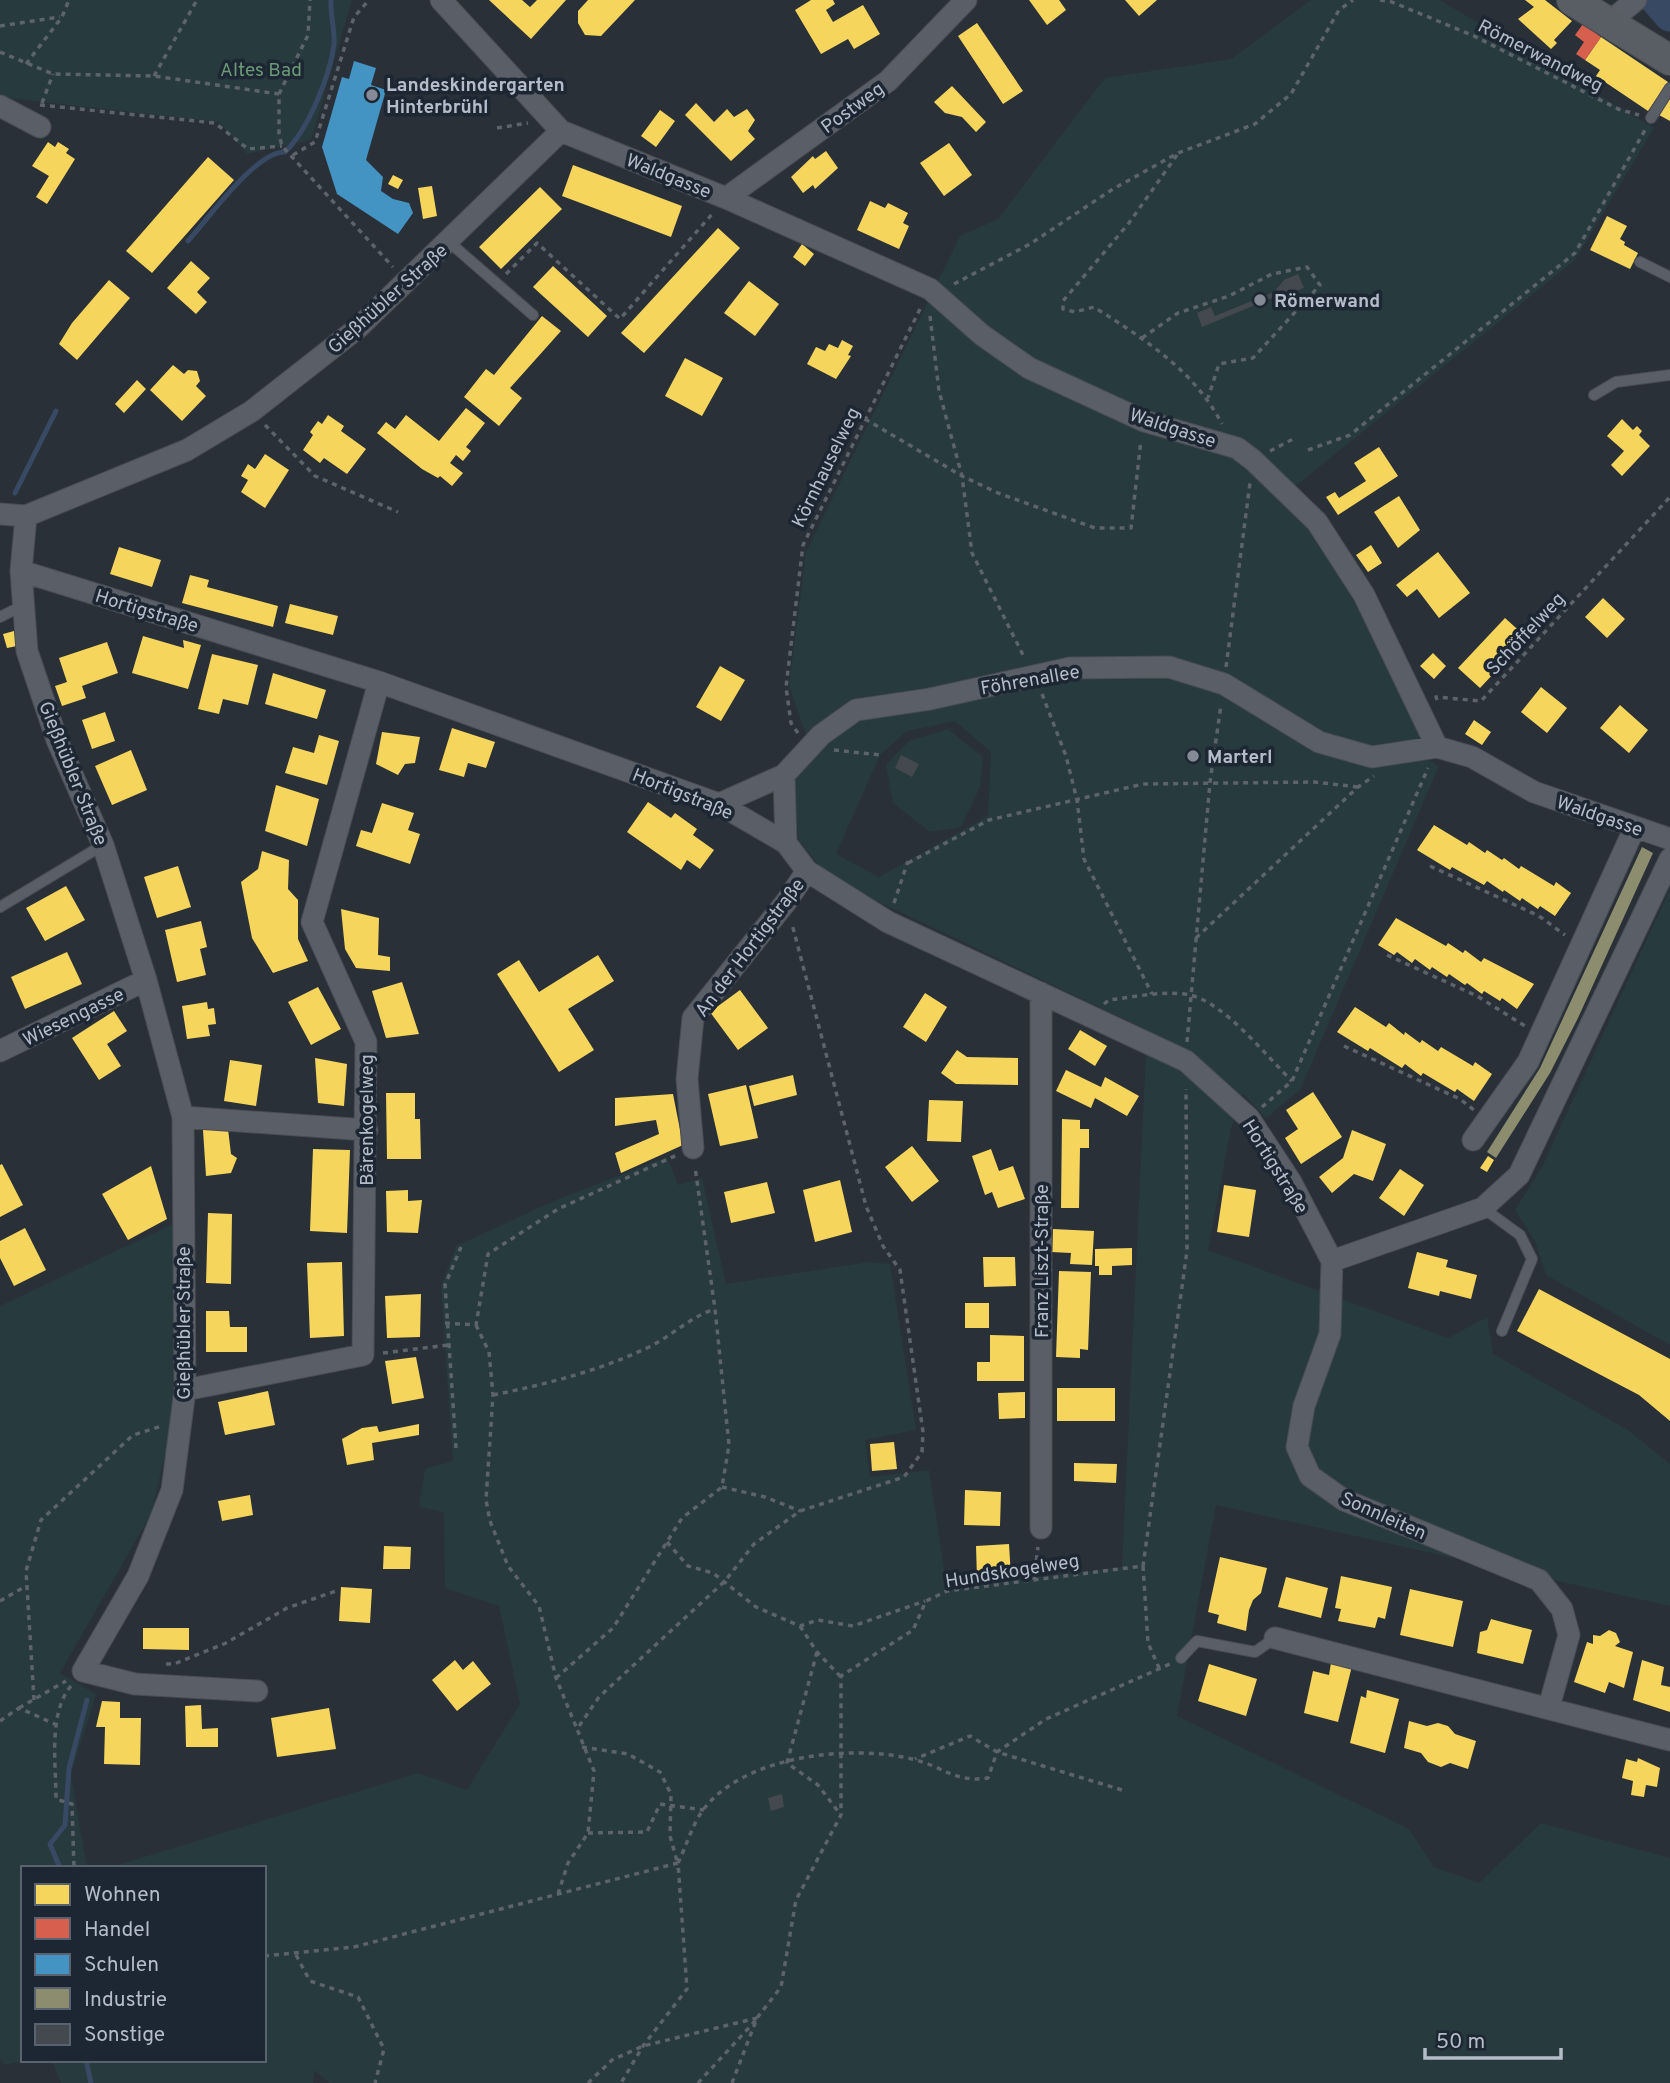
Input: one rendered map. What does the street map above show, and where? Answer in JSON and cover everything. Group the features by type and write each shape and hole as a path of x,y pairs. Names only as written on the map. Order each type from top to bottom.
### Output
{"main road":[{"path":"1572,0 1670,60"}],"street":[{"path":"441,0 556,125"},
{"name":"Postweg","path":"726,198 888,81 966,0"},
{"path":"1608,23 1635,1"},
{"path":"9,111 40,128"},
{"name":"Waldgasse","path":"556,125 726,198 935,294 982,335 1029,368 1144,421 1245,454 1317,522 1364,595 1437,747 1472,757 1534,792 1670,839"},
{"name":"Gießhübler Straße","path":"83,1671 138,1576 172,1490 184,1398 183,1117 146,980 103,845 57,740 27,651 21,571 26,516 187,450 252,411 359,327 449,242 556,125"},
{"path":"0,514 26,516"},
{"name":"Hortigstraße","path":"21,571 379,682 719,804 786,844 807,871 888,922 1186,1061 1249,1118 1291,1182 1332,1261"},
{"name":"Föhrenallee","path":"719,804 784,775 821,735 856,710 930,699 1070,668 1169,667 1224,684 1319,742 1372,757 1437,747"},
{"name":"Bärenkogelweg","path":"363,1355 366,1042 312,922 379,682"},
{"path":"784,775 786,844"},
{"path":"1473,1140 1528,1062 1635,827"},
{"path":"1332,1261 1483,1208 1518,1175 1670,859"},
{"name":"An der Hortigstraße","path":"693,1148 687,1079 693,1017 786,902 807,871"},
{"name":"Wiesengasse","path":"0,1051 146,980"},
{"name":"Franz Liszt-Straße","path":"1041,993 1041,1528"},
{"path":"183,1117 367,1129"},
{"name":"Sonnleiten","path":"1332,1261 1330,1334 1304,1406 1297,1447 1310,1476 1344,1500 1539,1580 1562,1609 1569,1634 1549,1707"},
{"path":"184,1398 363,1355"},
{"path":"1275,1638 1670,1740"},
{"path":"83,1671 135,1684 257,1690"}],"lane":[{"path":"1651,118 1670,88"},
{"path":"449,242 533,314"},
{"path":"1640,262 1670,277"},
{"path":"1594,394 1616,382 1670,375"},
{"path":"0,617 24,605"},
{"path":"0,907 103,845"},
{"path":"1483,1208 1520,1235 1532,1259 1502,1331"},
{"path":"1181,1658 1197,1641 1255,1652 1275,1638"}],"path":[{"path":"26,64 62,17 69,0"},
{"path":"154,76 197,0"},
{"path":"310,0 308,35 279,94 279,134 282,146 391,265"},
{"path":"293,155 315,142 354,17 369,0"},
{"path":"1152,995 1084,859 1077,800 1066,756 1034,675 972,552 962,476 939,391 930,312 935,294 958,279 1030,244 1112,189 1178,153 1255,124 1291,94 1339,10 1353,0"},
{"name":"Römerwandweg","path":"1380,0 1392,2 1474,36 1618,109 1651,118"},
{"path":"0,26 62,17"},
{"path":"0,52 53,74 154,76 279,94"},
{"path":"42,103 53,74"},
{"path":"9,111 42,103 215,123 248,149 282,146"},
{"path":"1308,450 1350,435 1576,254 1651,118"},
{"path":"498,128 556,125"},
{"path":"1160,1670 1148,1643 1143,1566 1187,1251 1186,1061 1210,782 1224,684 1245,454 1208,398 1174,363 1142,338 1094,307 1075,312 1063,309 1063,301 1129,223 1178,153"},
{"path":"497,284 537,243 620,319 726,198"},
{"path":"1142,338 1178,313 1229,296 1272,274 1307,267 1320,285 1253,358 1219,364 1208,398"},
{"name":"Körnhauselweg","path":"809,748 791,723 786,687 803,545 865,419 935,294"},
{"path":"252,411 315,476 398,512"},
{"path":"865,419 962,476 998,493 1094,528 1131,528 1144,421"},
{"name":"Schöffelweg","path":"1440,708 1436,697 1481,701 1670,496"},
{"path":"1249,1118 1292,1081 1437,747"},
{"path":"809,748 880,755"},
{"path":"1196,938 1358,787 1379,773"},
{"path":"888,922 908,862 989,820 1143,784 1314,782 1358,787"},
{"path":"1430,866 1539,916 1581,948"},
{"path":"577,1729 599,1697 725,1581 754,1544 800,1511 904,1477 922,1452 923,1432 900,1270 883,1245 866,1206 786,902"},
{"path":"1387,955 1477,996 1540,1037"},
{"path":"1089,1015 1109,1000 1152,995 1191,995 1219,1009 1292,1081"},
{"path":"1344,1046 1460,1099 1487,1120"},
{"path":"556,1678 613,1628 682,1518 722,1487 729,1445 715,1309 693,1148 558,1209 488,1254 476,1325 489,1352 493,1395 486,1500 490,1521 508,1566 540,1606 556,1678 593,1771 589,1833 568,1863 558,1894"},
{"path":"456,1448 445,1285 461,1247"},
{"path":"493,1395 562,1381 633,1354 676,1331 694,1316 715,1309"},
{"path":"446,1324 476,1325"},
{"path":"363,1355 448,1345"},
{"path":"34,1700 26,1586 31,1546 41,1520 133,1435 166,1424 184,1398"},
{"path":"722,1487 765,1497 800,1511"},
{"path":"1034,1580 1041,1528"},
{"path":"667,1542 688,1566 713,1573 756,1606 800,1626 817,1652 841,1676 841,1815 796,1900 781,1987 757,2018 698,2083"},
{"name":"Hundskogelweg","path":"841,1676 913,1630 926,1601 947,1591 1143,1566"},
{"path":"0,1601 26,1586"},
{"path":"163,1665 174,1664 226,1643 287,1608 336,1591"},
{"path":"800,1626 818,1620 853,1626 926,1601"},
{"path":"787,1763 817,1652"},
{"path":"266,1956 354,1947 678,1863 704,1810 735,1783 767,1765 839,1752 874,1751 915,1759 968,1781 988,1778 997,1752 1046,1719 1160,1670 1181,1658"},
{"path":"0,1721 83,1671"},
{"path":"74,1866 72,1804 56,1799 57,1726 61,1697 83,1671"},
{"path":"19,1708 57,1726"},
{"path":"915,1759 970,1736 997,1752 1122,1790"},
{"path":"582,1747 628,1754 660,1772 671,1794 670,1836 678,1863 687,1989 643,2046 621,2083"},
{"path":"787,1763 818,1785 841,1815"},
{"path":"589,1833 647,1832 660,1804 704,1810"},
{"path":"296,1955 310,1980 358,1997 384,2049 375,2083"},
{"path":"589,2083 612,2060 643,2046 757,2018"},
{"path":"732,2083 757,2018"}],"green space":[{"name":"Altes Bad","path":"0,0 352,0 311,140 247,154 219,122 0,97"},
{"path":"1311,0 1440,0 1654,128 1575,260 1287,493 1385,657 1416,725 1425,758 1439,766 1300,1090 1266,1118 1243,1094 1231,1128 1208,1250 1448,1338 1487,1317 1493,1354 1628,1430 1670,1464 1670,1606 1216,1505 1177,1716 1409,1829 1434,1867 1479,1883 1541,1823 1670,1858 1670,2083 330,2083 314,2070 313,2083 61,2083 53,2062 266,2062 266,1866 115,1866 418,1773 467,1790 520,1704 499,1606 445,1588 444,1512 419,1507 425,1469 453,1461 441,1287 456,1246 556,1200 667,1157 678,1185 702,1178 726,1284 869,1262 890,1264 916,1430 865,1440 870,1477 929,1470 947,1588 1122,1567 1147,1030 829,878 799,840 792,783 811,750 789,685 806,552 960,236 998,219 1105,78 1231,59","holes":["955,721 991,752 988,816 879,877 836,854 880,755 907,731"]},
{"path":"948,729 983,757 980,787 961,827 930,832 893,803 886,765 909,741"},
{"path":"1670,889 1670,1345 1546,1275 1535,1241 1515,1210 1542,1167"},
{"path":"173,1224 173,1420 151,1514 60,1673 96,1694 71,1775 87,1866 21,1866 21,2062 4,2065 0,2058 0,1306"}],"building: Wohnen":[{"path":"489,0 522,0 530,7 537,0 566,0 531,39"},
{"path":"588,0 635,0 601,36 585,35 578,23 578,11"},
{"path":"811,0 833,0 835,4 826,10 833,22 863,5 880,34 854,49 848,39 821,54 795,10"},
{"path":"1029,0 1059,0 1066,10 1047,25"},
{"path":"1125,0 1157,0 1139,16"},
{"path":"1525,0 1545,0 1572,21 1554,40 1557,43 1551,49 1518,19 1534,7"},
{"path":"977,23 1023,91 1003,104 958,36"},
{"path":"1601,37 1668,82 1648,111 1596,76 1600,70 1585,60"},
{"path":"952,86 986,122 976,132 962,117 945,113 934,102"},
{"path":"1670,97 1670,121 1659,115"},
{"path":"696,103 714,122 727,109 734,117 747,109 755,120 748,131 755,139 731,161 685,115"},
{"path":"660,110 675,121 656,147 641,136"},
{"path":"48,142 55,147 58,142 69,149 66,153 75,159 47,204 36,197 49,176 32,166"},
{"path":"949,143 972,175 944,196 920,163"},
{"path":"826,151 838,168 815,189 813,185 803,193 791,177 813,156 815,159"},
{"path":"208,157 234,180 152,273 126,251"},
{"path":"573,165 682,206 671,237 562,196"},
{"path":"393,175 403,180 398,189 388,184"},
{"path":"432,186 437,216 423,219 418,188"},
{"path":"540,187 562,209 501,269 479,247"},
{"path":"870,201 885,208 888,203 908,213 903,223 909,226 899,249 857,230"},
{"path":"1607,216 1627,226 1620,239 1625,242 1624,245 1638,253 1630,269 1590,250"},
{"path":"718,228 740,248 644,353 621,333"},
{"path":"802,244 814,254 805,266 793,257"},
{"path":"191,261 210,278 197,292 207,302 196,314 167,288"},
{"path":"553,266 607,316 588,337 533,287"},
{"path":"109,280 130,298 77,360 59,344 72,323"},
{"path":"749,281 779,304 755,336 724,313"},
{"path":"542,316 561,331 510,388 522,398 499,426 464,397 486,369 494,375"},
{"path":"842,340 853,346 848,355 851,356 836,379 807,364 816,347 825,351 829,344 838,348"},
{"path":"685,358 723,378 702,416 665,396"},
{"path":"173,365 184,374 188,370 197,371 200,381 196,386 206,396 182,421 150,390"},
{"path":"137,380 146,389 124,413 115,404"},
{"path":"466,408 485,423 466,447 471,451 463,461 456,455 450,463 463,473 452,486 440,476 438,478 422,469 377,433 386,422 395,429 406,415 439,441"},
{"path":"328,415 344,426 341,431 366,449 347,474 324,458 320,463 303,450 313,435 310,432 318,421 322,424"},
{"path":"1622,419 1633,430 1637,426 1642,431 1639,435 1650,446 1622,476 1611,465 1624,451 1607,436"},
{"path":"1379,447 1398,476 1338,515 1326,497 1335,492 1339,498 1366,481 1354,463"},
{"path":"265,454 289,470 265,508 241,492 248,480 241,476 248,464 255,469"},
{"path":"1399,496 1420,530 1398,548 1374,512"},
{"path":"1371,545 1382,563 1368,572 1356,555"},
{"path":"119,547 161,560 152,587 110,574"},
{"path":"1438,552 1470,593 1439,618 1417,589 1407,597 1396,585"},
{"path":"190,575 209,580 207,587 278,606 273,627 182,603"},
{"path":"1603,598 1625,619 1607,638 1585,617"},
{"path":"290,604 338,616 333,635 285,623"},
{"path":"1505,618 1527,638 1480,688 1458,668"},
{"path":"14,631 17,646 7,648 3,634"},
{"path":"143,636 184,648 183,640 201,645 188,689 132,673"},
{"path":"107,642 118,673 82,686 86,698 62,706 55,686 67,682 59,658"},
{"path":"1433,653 1446,666 1434,679 1420,666"},
{"path":"212,654 258,665 248,705 223,699 219,714 198,709"},
{"path":"720,666 745,680 721,721 696,707"},
{"path":"273,673 326,690 317,719 265,704"},
{"path":"1541,687 1567,708 1547,733 1521,712"},
{"path":"1620,705 1648,730 1629,753 1600,728"},
{"path":"105,712 115,741 92,749 82,720"},
{"path":"1474,720 1491,732 1482,745 1465,734"},
{"path":"452,728 495,742 486,768 468,763 464,777 439,770"},
{"path":"382,732 420,737 415,763 405,764 398,775 376,764"},
{"path":"319,735 339,741 327,785 285,773 293,747 314,753"},
{"path":"131,750 147,790 112,805 95,766"},
{"path":"276,785 319,799 307,846 265,831"},
{"path":"648,802 671,818 675,813 697,829 693,835 714,850 700,869 687,860 681,870 627,832"},
{"path":"382,803 414,813 408,830 420,834 410,864 356,846 361,830 372,833"},
{"path":"1434,825 1467,845 1469,842 1485,853 1487,850 1554,886 1556,882 1571,893 1555,916 1522,898 1520,901 1487,881 1484,885 1452,867 1450,870 1417,850"},
{"path":"262,851 289,860 288,889 298,900 298,939 308,961 273,973 252,938 241,882 258,869"},
{"path":"178,866 191,907 157,918 144,877"},
{"path":"66,886 85,920 45,941 26,908"},
{"path":"341,909 379,918 378,955 390,957 390,971 356,968 345,949"},
{"path":"1396,918 1446,946 1448,943 1463,953 1465,950 1481,962 1484,958 1534,984 1517,1009 1502,998 1500,1001 1484,991 1482,994 1449,974 1447,977 1432,967 1430,970 1415,959 1412,963 1397,952 1394,955 1378,945"},
{"path":"201,921 207,947 200,949 206,975 177,982 165,930"},
{"path":"67,952 82,984 25,1009 11,977"},
{"path":"598,955 614,981 568,1009 594,1050 559,1072 497,974 519,960 539,992"},
{"path":"402,982 419,1034 386,1038 372,991"},
{"path":"318,987 341,1029 311,1045 288,1002"},
{"path":"740,990 768,1028 738,1050 710,1012"},
{"path":"925,993 947,1007 926,1042 903,1027"},
{"path":"207,1002 208,1009 214,1008 216,1024 208,1025 210,1036 187,1039 182,1006"},
{"path":"1355,1007 1386,1027 1389,1023 1420,1043 1422,1040 1438,1051 1441,1047 1473,1066 1475,1062 1492,1074 1474,1101 1457,1089 1455,1092 1423,1073 1421,1076 1405,1064 1402,1068 1337,1032"},
{"path":"114,1011 127,1031 107,1044 121,1066 99,1080 72,1038"},
{"path":"1080,1030 1107,1046 1095,1066 1068,1049"},
{"path":"957,1050 967,1057 1018,1058 1018,1085 956,1084 941,1073"},
{"path":"315,1058 347,1064 344,1106 318,1103"},
{"path":"230,1060 262,1065 256,1106 224,1101"},
{"path":"1066,1070 1101,1087 1105,1077 1139,1096 1127,1116 1095,1098 1091,1108 1056,1091"},
{"path":"793,1075 797,1095 754,1106 749,1086"},
{"path":"746,1085 758,1138 720,1146 708,1094"},
{"path":"1313,1092 1342,1137 1301,1164 1285,1138 1298,1129 1286,1110"},
{"path":"386,1093 415,1093 415,1119 420,1119 421,1159 387,1159"},
{"path":"673,1094 683,1145 621,1173 615,1153 659,1134 656,1120 615,1126 615,1098"},
{"path":"929,1100 963,1101 961,1142 927,1141"},
{"path":"1062,1119 1080,1120 1080,1129 1089,1129 1089,1148 1080,1148 1079,1208 1061,1208"},
{"path":"228,1129 231,1154 237,1158 231,1173 206,1176 203,1130"},
{"path":"1352,1130 1386,1144 1373,1181 1354,1174 1332,1193 1319,1177 1343,1158"},
{"path":"912,1146 939,1181 912,1202 885,1167"},
{"path":"313,1149 350,1150 347,1233 310,1231"},
{"path":"991,1149 999,1171 1013,1166 1025,1199 998,1208 992,1192 985,1195 972,1156"},
{"path":"1488,1156 1494,1160 1487,1172 1480,1168"},
{"path":"2,1164 23,1205 0,1217 0,1165"},
{"path":"151,1166 167,1219 128,1240 102,1194"},
{"path":"1400,1169 1424,1185 1404,1216 1379,1198"},
{"path":"840,1180 852,1232 815,1242 803,1190"},
{"path":"767,1182 775,1213 731,1223 724,1192"},
{"path":"1224,1185 1256,1190 1249,1237 1217,1232"},
{"path":"408,1190 408,1201 422,1200 418,1233 387,1232 386,1191"},
{"path":"208,1213 232,1214 231,1284 206,1283"},
{"path":"25,1228 46,1270 14,1286 0,1258 0,1241"},
{"path":"1053,1229 1094,1231 1092,1265 1070,1264 1071,1253 1052,1252"},
{"path":"1132,1248 1132,1265 1112,1266 1112,1275 1099,1275 1099,1266 1095,1266 1095,1249"},
{"path":"1417,1252 1448,1260 1446,1267 1477,1275 1471,1299 1440,1291 1439,1296 1408,1288"},
{"path":"983,1257 1015,1257 1016,1286 984,1287"},
{"path":"342,1262 344,1336 310,1338 307,1263"},
{"path":"1059,1271 1091,1272 1088,1350 1080,1349 1080,1358 1056,1357"},
{"path":"1539,1289 1670,1359 1670,1421 1639,1395 1517,1331"},
{"path":"421,1294 420,1337 387,1338 385,1296"},
{"path":"965,1303 989,1303 989,1328 965,1328"},
{"path":"206,1311 229,1311 230,1327 247,1327 247,1352 206,1352"},
{"path":"990,1335 1024,1336 1024,1381 977,1381 977,1362 990,1362"},
{"path":"416,1357 424,1398 392,1404 385,1361"},
{"path":"1057,1388 1115,1388 1115,1421 1057,1421"},
{"path":"268,1391 275,1425 225,1435 218,1402"},
{"path":"1025,1392 1025,1418 999,1419 998,1393"},
{"path":"419,1424 419,1435 372,1443 374,1460 347,1465 342,1439 362,1428 377,1426 379,1432"},
{"path":"894,1442 897,1469 872,1471 870,1444"},
{"path":"1074,1463 1117,1464 1116,1483 1074,1481"},
{"path":"965,1490 1001,1492 1000,1526 964,1525"},
{"path":"250,1495 253,1515 222,1521 218,1501"},
{"path":"1009,1544 1011,1577 977,1579 976,1546"},
{"path":"384,1546 411,1547 410,1569 383,1569"},
{"path":"1220,1557 1267,1568 1261,1593 1253,1600 1249,1610 1246,1631 1217,1623 1219,1615 1208,1612"},
{"path":"1341,1576 1392,1587 1385,1619 1378,1617 1375,1628 1338,1621 1341,1609 1335,1608"},
{"path":"1286,1577 1328,1588 1321,1618 1278,1607"},
{"path":"341,1587 372,1589 370,1623 339,1621"},
{"path":"1410,1589 1463,1601 1453,1647 1400,1635"},
{"path":"1491,1619 1532,1630 1523,1664 1477,1653 1480,1632 1487,1630"},
{"path":"143,1628 189,1628 189,1650 143,1649"},
{"path":"1609,1630 1616,1633 1620,1642 1615,1646 1633,1652 1624,1688 1609,1682 1605,1693 1574,1682 1587,1642 1593,1644 1593,1635 1600,1636"},
{"path":"1332,1657 1353,1662 1338,1722 1304,1713 1313,1671 1329,1675"},
{"path":"455,1660 463,1670 473,1661 491,1684 457,1711 432,1680"},
{"path":"1642,1660 1664,1667 1661,1685 1670,1687 1670,1712 1633,1700"},
{"path":"1209,1664 1257,1679 1246,1716 1198,1701"},
{"path":"1367,1690 1399,1699 1385,1753 1350,1743 1361,1696 1366,1698"},
{"path":"102,1701 120,1702 120,1718 141,1718 140,1765 104,1764 105,1727 96,1727"},
{"path":"201,1705 202,1729 218,1728 218,1747 186,1747 185,1706"},
{"path":"329,1708 336,1749 277,1757 271,1718"},
{"path":"1409,1721 1427,1726 1438,1723 1448,1726 1455,1734 1476,1741 1468,1769 1450,1763 1441,1767 1428,1762 1421,1753 1404,1748"},
{"path":"1638,1758 1660,1768 1657,1787 1646,1785 1644,1797 1631,1795 1633,1781 1622,1778 1626,1759 1637,1762"}],"building: Handel":[{"path":"1583,24 1601,37 1585,60 1576,54 1584,42 1575,35"}],"building: Schulen":[{"path":"354,61 376,68 371,85 386,90 366,160 383,177 381,191 393,199 409,203 413,213 398,234 337,194 322,147 342,77 349,79"}],"building: Industrie":[{"path":"1642,847 1653,853 1578,1018 1550,1073 1496,1158 1487,1152 1540,1068"}],"building: Sonstige":[{"name":"Römerwand","path":"1298,274 1304,288 1290,293 1289,291 1202,327 1197,313 1211,307 1215,316 1274,292 1284,280"},
{"path":"901,755 919,764 912,777 895,768"},
{"path":"782,1794 784,1807 771,1811 768,1798"}],"waterway":[{"path":"188,241 260,162 285,152 310,117 332,57 334,39 331,0"},
{"path":"1657,0 1670,15"},
{"path":"15,493 56,411"},
{"path":"59,1866 50,1844 65,1825 69,1768 87,1700"},
{"path":"86,2062 91,2083"}],"place":[{"name":"Landeskindergarten Hinterbrühl","path":"372,95"},
{"name":"Römerwand","path":"1260,300"},
{"name":"Marterl","path":"1193,756"}]}
